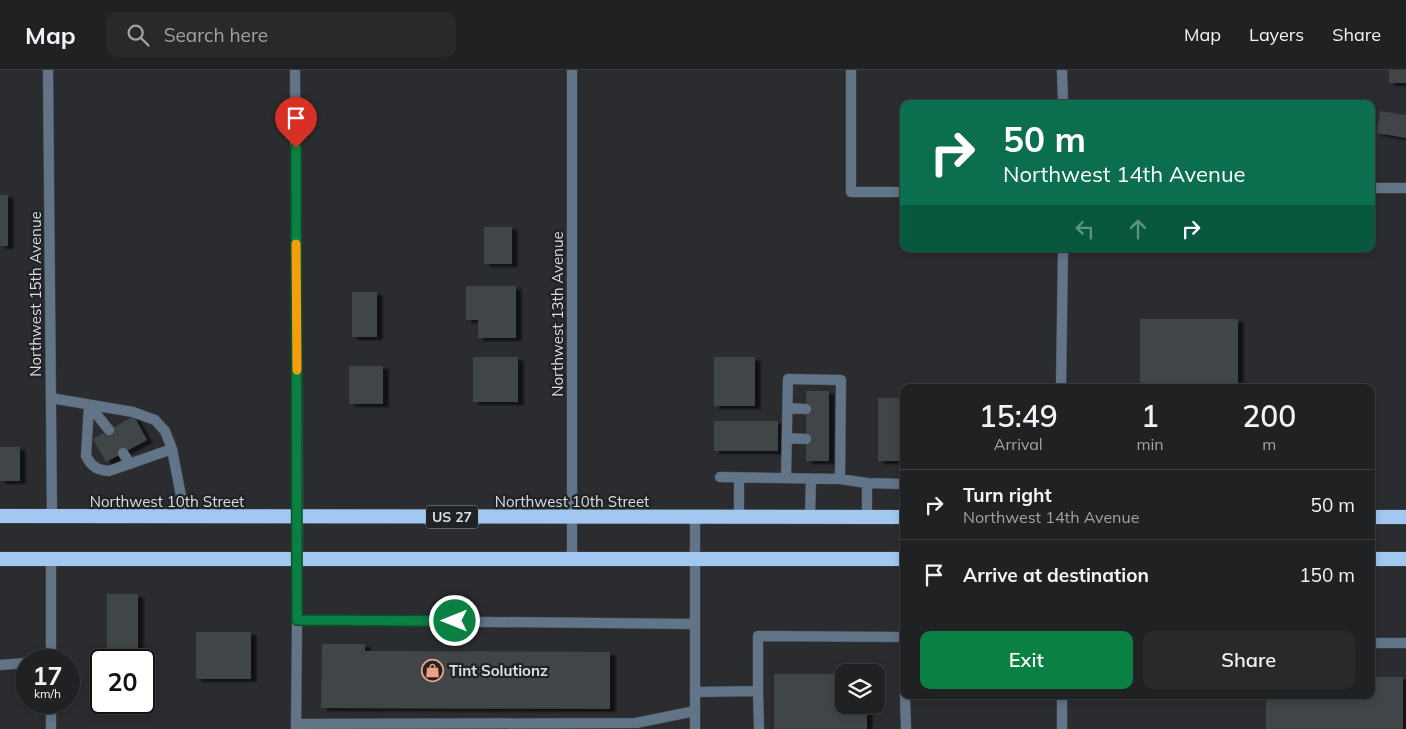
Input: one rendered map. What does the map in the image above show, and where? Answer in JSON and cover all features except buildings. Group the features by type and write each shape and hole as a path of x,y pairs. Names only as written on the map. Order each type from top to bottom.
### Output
{"highway":[{"name":"Northwest 10th Street","path":"0,516 900,518"},
{"path":"1375,517 1406,517"},
{"path":"0,559 900,559"},
{"path":"1375,559 1406,559"}],"street":[{"name":"Northwest 15th Avenue","path":"48,70 52,517"},
{"path":"295,70 298,517 296,727 636,723 695,711"},
{"name":"Northwest 13th Avenue","path":"572,70 572,558"},
{"path":"851,70 851,192 900,192"},
{"path":"1062,70 1063,100"},
{"path":"1375,188 1406,188"},
{"path":"1061,384 1063,252"},
{"path":"786,478 788,379 841,380 840,479"},
{"path":"51,398 134,412 156,420 165,432 172,449 185,517"},
{"path":"89,405 109,430"},
{"path":"89,405 86,456 90,464 98,470 109,471 172,449"},
{"path":"788,408 806,408"},
{"path":"829,409 841,408"},
{"path":"787,438 806,438"},
{"path":"829,439 840,439"},
{"path":"123,453 130,464"},
{"path":"720,477 840,479 867,483 900,484"},
{"path":"739,478 739,517"},
{"path":"810,517 811,479"},
{"path":"867,483 867,518"},
{"path":"695,517 695,729"},
{"path":"51,559 51,649"},
{"path":"297,620 695,624"},
{"path":"759,729 758,636 900,637"},
{"path":"1375,643 1406,643"},
{"path":"0,665 15,664"},
{"path":"695,692 758,691"},
{"path":"905,699 906,729"},
{"path":"1062,699 1062,729"},
{"path":"51,714 51,729"}],"slow traffic":[{"path":"296,244 297,370"}],"place":[{"name":"Tint Solutionz","path":"433,670"}],"route":[{"path":"296,148 297,620 455,621"}]}
